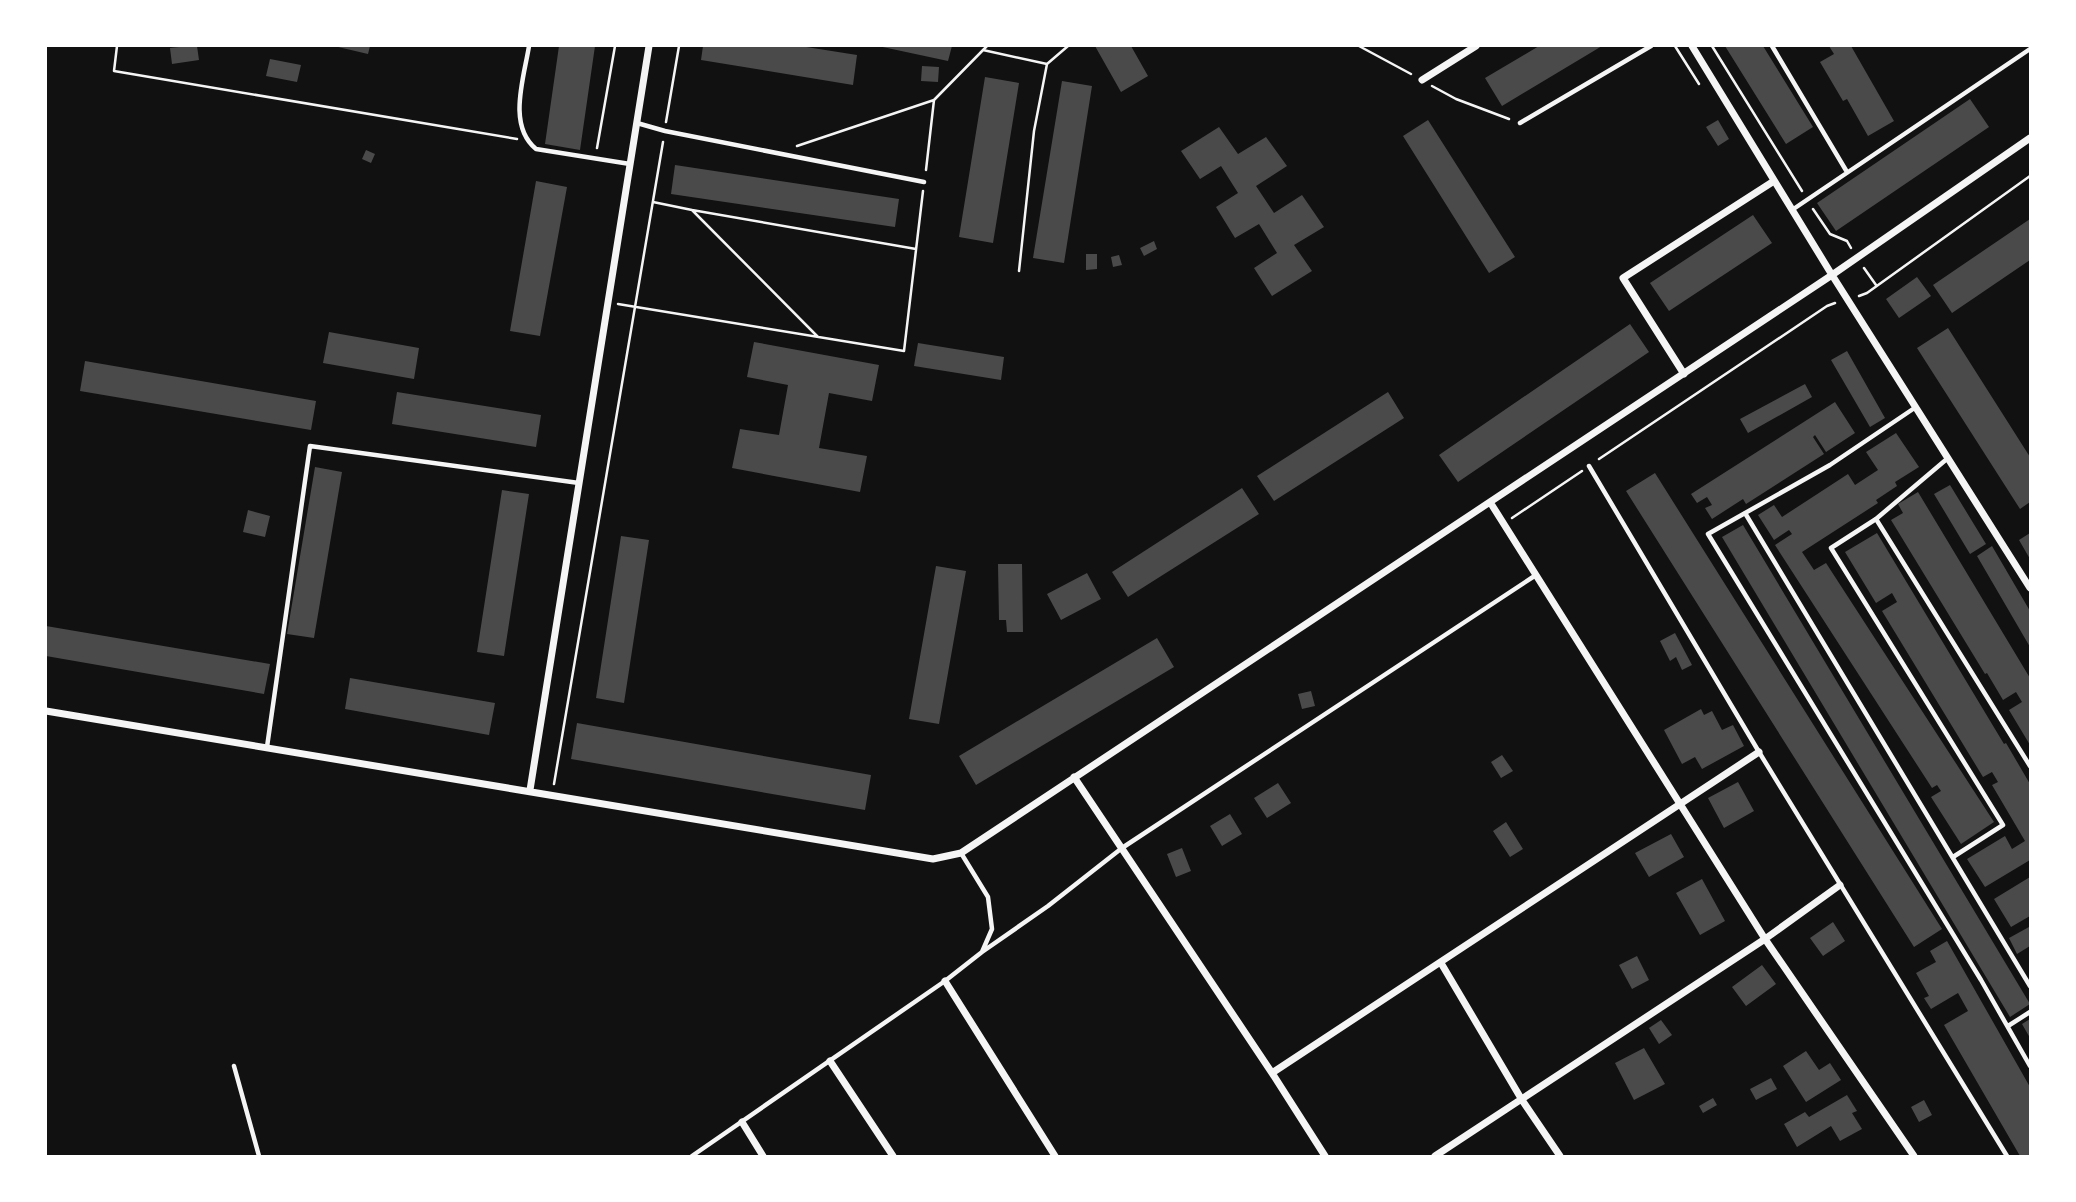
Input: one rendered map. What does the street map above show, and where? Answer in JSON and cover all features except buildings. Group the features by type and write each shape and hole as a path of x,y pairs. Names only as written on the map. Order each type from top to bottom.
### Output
{"street":[{"path":"530,790 649,46"},
{"path":"1422,80 1476,46"},
{"path":"1692,46 1847,300 2031,588"},
{"path":"46,711 933,859 961,853 1684,374 2031,138"},
{"path":"1684,374 1623,278 1774,181"},
{"path":"1490,502 1765,939 1914,1157"},
{"path":"1272,1073 1759,752"},
{"path":"1074,777 1325,1157"},
{"path":"1435,1157 1765,939 1840,885"},
{"path":"1441,963 1522,1100 1560,1157"},
{"path":"945,981 1055,1157"},
{"path":"830,1061 893,1157"},
{"path":"742,1122 763,1157"}],"lane":[{"path":"529,46 518,117 527,141 536,149 630,164"},
{"path":"1520,123 1651,46"},
{"path":"1772,46 1847,172"},
{"path":"1792,210 2031,49"},
{"path":"637,123 665,131 924,182"},
{"path":"1916,407 1830,465 1708,534 2031,1066"},
{"path":"267,747 310,446 580,483"},
{"path":"1948,458 1876,519 1831,548 2003,825 1953,857"},
{"path":"1589,466 1759,752 2007,1157"},
{"path":"1745,513 2031,986"},
{"path":"1876,519 2031,766"},
{"path":"692,1157 945,981 1122,848 1536,575"},
{"path":"961,853 988,897 992,929 982,952"},
{"path":"2008,1026 2031,1012"},
{"path":"234,1066 259,1157"}],"path":[{"path":"117,46 114,71 527,141"},
{"path":"595,159 615,46"},
{"path":"553,794 679,46"},
{"path":"776,153 934,100 987,46"},
{"path":"1019,271 1034,131 1048,64 1068,46"},
{"path":"1359,46 1456,99 1520,123"},
{"path":"1712,46 1830,234 1847,241 1877,286"},
{"path":"983,50 1048,64"},
{"path":"608,302 904,351 934,100"},
{"path":"1503,524 1827,306 1867,293 2031,176"},
{"path":"653,202 916,249"},
{"path":"692,210 818,337"}]}
